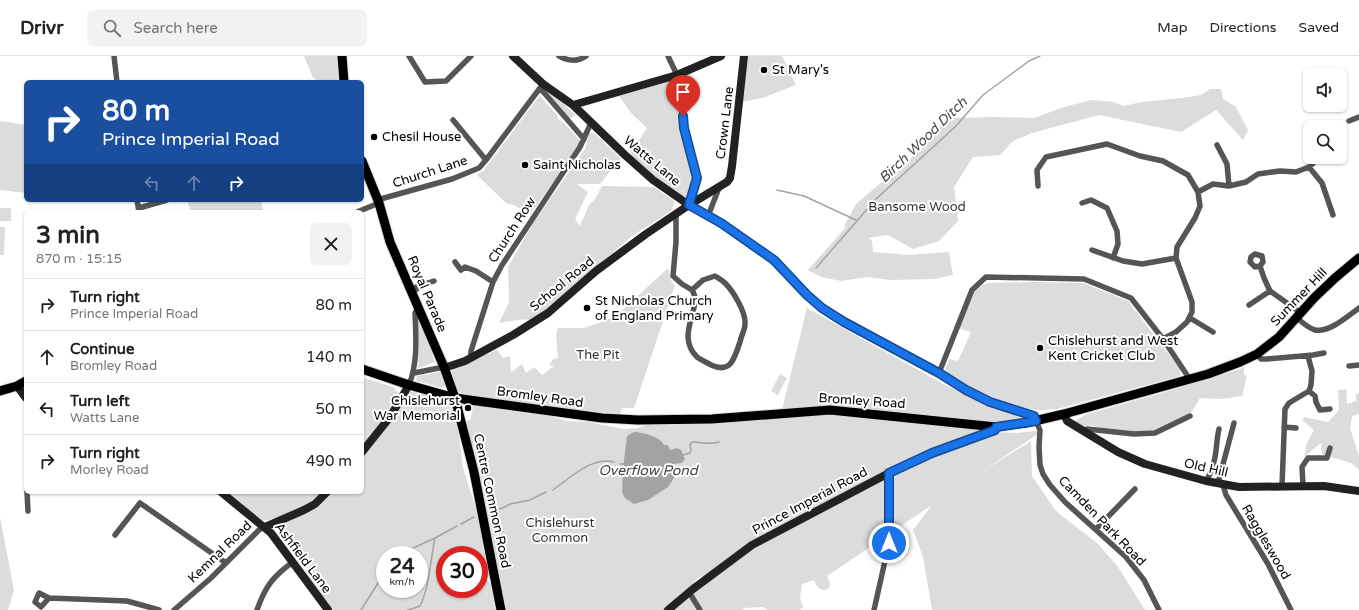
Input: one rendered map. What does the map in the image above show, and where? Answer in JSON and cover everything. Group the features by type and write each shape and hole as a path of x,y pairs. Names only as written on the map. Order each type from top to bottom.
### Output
{"main road":[{"path":"342,56 344,80"},
{"name":"Watts Lane","path":"512,56 522,59 542,86 573,105 653,180 689,205 721,223 774,260 807,295 822,308 844,322 939,373 966,390 990,402 1034,416 1036,421"},
{"path":"573,105 677,75 721,56"},
{"name":"Crown Lane","path":"689,205 719,188 730,178 744,56"},
{"path":"584,116 593,100"},
{"name":"Royal Parade","path":"364,166 378,202 390,242 444,367 455,398"},
{"name":"School Road","path":"444,367 459,363 471,357 513,335 548,313 596,271 646,234 689,205"},
{"name":"Summer Hill","path":"1257,354 1279,337 1335,278 1359,258"},
{"name":"Bromley Road","path":"364,370 409,385 455,398 602,418 712,418 830,410 996,427 1036,421 1064,414 1225,368 1257,354"},
{"path":"0,391 17,386 24,382"},
{"path":"364,450 390,417 409,385"},
{"path":"17,386 24,395"},
{"name":"Centre Common Road","path":"455,398 474,472 500,598 501,610"},
{"name":"Old Hill","path":"1064,414 1067,422 1118,452 1145,464 1206,481 1254,487 1303,485 1324,486 1359,491"},
{"name":"Prince Imperial Road","path":"668,610 689,592 752,545 889,473 932,453 995,430 996,427"},
{"name":"Ashfield Lane","path":"224,494 272,533 328,610"},
{"name":"Kemnal Road","path":"265,527 315,504 325,494"},
{"path":"497,610 500,598"}],"street":[{"path":"114,56 117,80"},
{"path":"408,56 425,82 446,81 471,56"},
{"path":"559,56 564,59 574,60 582,59 586,56"},
{"path":"668,56 677,75 684,128 697,178 689,205"},
{"path":"542,86 584,139"},
{"name":"Church Lane","path":"360,210 378,202 452,179 479,168 542,86"},
{"path":"1349,120 1359,117"},
{"path":"453,120 486,160"},
{"name":"Church Row","path":"471,357 470,351 493,282 502,265 580,148 591,123"},
{"path":"1038,186 1037,170 1046,157 1107,144 1140,156 1163,161 1188,175 1198,192 1200,206 1195,218 1177,247 1176,258 1192,302 1192,312 1188,322 1176,332 1164,339"},
{"path":"1217,145 1227,164 1229,186"},
{"path":"1198,192 1213,184 1229,186 1246,182 1258,174 1280,171 1296,172 1309,167 1312,164"},
{"path":"1309,167 1322,183 1333,216"},
{"name":"Crown Lane","path":"708,216 719,188"},
{"path":"1082,203 1092,200 1107,208 1117,231 1118,244 1113,258"},
{"path":"139,210 161,202"},
{"path":"676,213 676,242 673,276 695,294 695,303 690,318 690,345 697,356 702,360 718,368 725,368 730,365 737,351 743,331 745,324 742,310 725,282 715,276 703,280 692,290"},
{"path":"1092,250 1123,261 1142,264 1176,258"},
{"path":"455,262 461,270 465,267 476,271 493,282"},
{"path":"1260,266 1270,290 1313,329 1322,330 1338,324 1359,308"},
{"path":"939,373 972,290 986,277 1084,279 1131,298 1164,339 1189,378"},
{"path":"411,292 417,289 416,286 434,281"},
{"path":"1249,305 1270,290"},
{"path":"409,385 414,373 417,348 416,313 418,308"},
{"path":"1190,318 1213,332"},
{"path":"1257,354 1261,359 1266,360 1324,353"},
{"path":"1282,486 1285,409 1289,403 1309,390 1312,371 1308,356"},
{"path":"1349,366 1359,365"},
{"path":"414,373 444,367"},
{"path":"1309,390 1315,396 1320,410 1330,409"},
{"path":"1084,432 1087,429 1134,434 1155,433 1190,416"},
{"name":"Camden Park Road","path":"1036,421 1040,430 1040,464 1043,474 1050,485 1065,502 1126,558 1144,580 1159,610"},
{"path":"1221,484 1234,423"},
{"path":"1284,427 1296,428"},
{"path":"1206,481 1213,466 1219,429"},
{"path":"1303,485 1302,467 1308,458 1327,458 1330,448"},
{"path":"874,610 889,543 889,473"},
{"name":"Raggleswood","path":"1221,484 1226,495 1268,564 1290,610"},
{"path":"1096,529 1135,489"},
{"path":"27,494 28,511"},
{"path":"115,535 140,503 226,563"},
{"name":"Kemnal Road","path":"174,610 211,578 256,532 265,527"},
{"path":"257,610 270,581 280,571 293,562"},
{"path":"689,592 700,610"},
{"path":"49,598 127,601 159,610"}],"green space":[{"path":"304,56 339,56 342,80 316,80 314,77 313,78"},
{"path":"747,56 782,56 796,85 765,97 742,102"},
{"path":"675,79 693,175 688,199 652,175 629,155 647,128 631,113 619,96"},
{"name":"Bansome Wood","path":"1210,89 1221,89 1223,99 1236,107 1248,130 1243,140 1216,110 1181,132 1099,115 1032,133 1013,141 1000,155 973,157 954,187 958,221 939,241 913,249 888,235 868,238 872,240 873,252 908,255 949,252 953,275 934,279 891,280 867,277 841,281 821,277 808,270 846,227 844,226 856,204 883,181 906,166 920,145 949,118 1034,118 1064,107 1091,100 1114,102 1123,106 1142,102 1201,95"},
{"path":"548,93 563,103 576,115 569,119"},
{"path":"540,96 557,115 558,119 564,123 580,141 578,147 530,215 516,206 506,203 477,175 484,170"},
{"path":"0,121 24,125 24,193 0,190"},
{"path":"593,132 621,158 600,184 577,184 588,192 575,219 580,226 589,205 595,199 602,186 654,187 675,202 671,211 632,236 545,311 529,320 499,323 509,302 508,267 532,225 585,149 589,134"},
{"path":"188,202 261,202 263,210 190,210"},
{"path":"0,208 11,208 11,221 0,221"},
{"path":"0,227 5,227 4,255 0,255"},
{"name":"The Pit","path":"668,268 672,283 675,285 634,408 622,408 620,414 597,414 477,398 460,393 454,385 452,377 453,368 497,350 503,358 510,356 511,372 522,364 526,373 534,367 542,375 554,366 549,365 553,359 558,358 556,335 558,328 584,328 617,315"},
{"path":"988,283 1083,283 1128,301 1181,370 1180,376 1057,409 1038,410 1024,408 1000,400 944,373 949,359 958,361 971,332 958,328 969,301 977,289"},
{"name":"Chislehurst Common","path":"807,308 945,385 988,404 1025,417 981,429 982,431 1015,433 1044,430 978,474 1031,441 1032,476 1056,511 1097,543 1118,567 1145,610 932,610 923,557 913,530 932,505 827,576 830,583 829,588 825,590 819,588 814,580 802,584 800,598 803,607 800,610 768,610 763,607 744,608 743,610 502,610 471,456 466,421 470,420 472,405 530,414 543,414 567,421 589,422 623,429 638,428 662,422 675,425 687,422 725,424 737,421 780,418","holes":["702,576 703,580 694,592 692,600 689,598 686,591 697,579"]},
{"path":"417,318 435,362 418,368 419,344"},
{"path":"1244,367 1244,375 1247,376 1242,396 1221,399 1200,398 1191,413 1174,424 1155,432 1135,433 1103,429 1091,425 1082,426 1073,422 1087,414 1176,389 1181,386 1232,372"},
{"path":"440,372 445,385 444,388 416,381 417,376"},
{"path":"780,374 787,378 778,395 771,391"},
{"path":"364,378 393,387 399,393 381,423 401,399 410,392 414,391 449,401 452,404 451,408 458,427 463,468 483,530 485,546 436,546 436,598 488,598 488,580 491,585 495,610 333,610 305,573 314,558 303,559 292,553 285,541 283,528 276,518 261,520 228,494 364,494"},
{"path":"1346,389 1347,404 1356,401 1356,394 1359,393 1359,414 1352,416 1350,428 1359,456 1359,470 1351,463 1322,454 1321,443 1304,457 1307,443 1314,430 1302,420 1304,417 1328,422 1339,410 1338,390"},
{"path":"0,517 14,590 8,610 0,610"}],"water":[{"name":"Overflow Pond","path":"634,432 655,437 664,445 668,445 670,450 677,448 681,450 685,459 682,463 674,464 674,478 668,487 648,500 634,504 625,498 622,492 627,436"}],"waterway":[{"name":"Birch Wood Ditch","path":"816,268 876,199 955,127 983,95 1029,61 1040,56"},
{"path":"777,190 804,196 856,220"},
{"path":"683,455 690,453 690,445 692,442 719,442"},
{"path":"553,490 574,474 590,465 598,462 614,462"},
{"path":"493,510 503,508 510,504 530,500 546,492"},
{"path":"461,524 474,517"},
{"path":"408,610 420,606 428,581 435,538 457,526"},
{"path":"418,546 435,538"},
{"path":"361,610 376,586"}],"place":[{"name":"St Mary's","path":"764,70"},
{"name":"Chesil House","path":"374,137"},
{"name":"Saint Nicholas","path":"525,165"},
{"name":"St Nicholas Church of England Primary","path":"587,308"},
{"name":"Chislehurst and West Kent Cricket Club","path":"1040,348"},
{"name":"Chislehurst War Memorial","path":"468,408"}],"route":[{"path":"683,116 684,128 697,178 689,205 721,223 774,260 807,295 822,308 844,322 990,402 1034,416 1036,421 996,427 995,430 932,453 889,473 889,543"}]}
